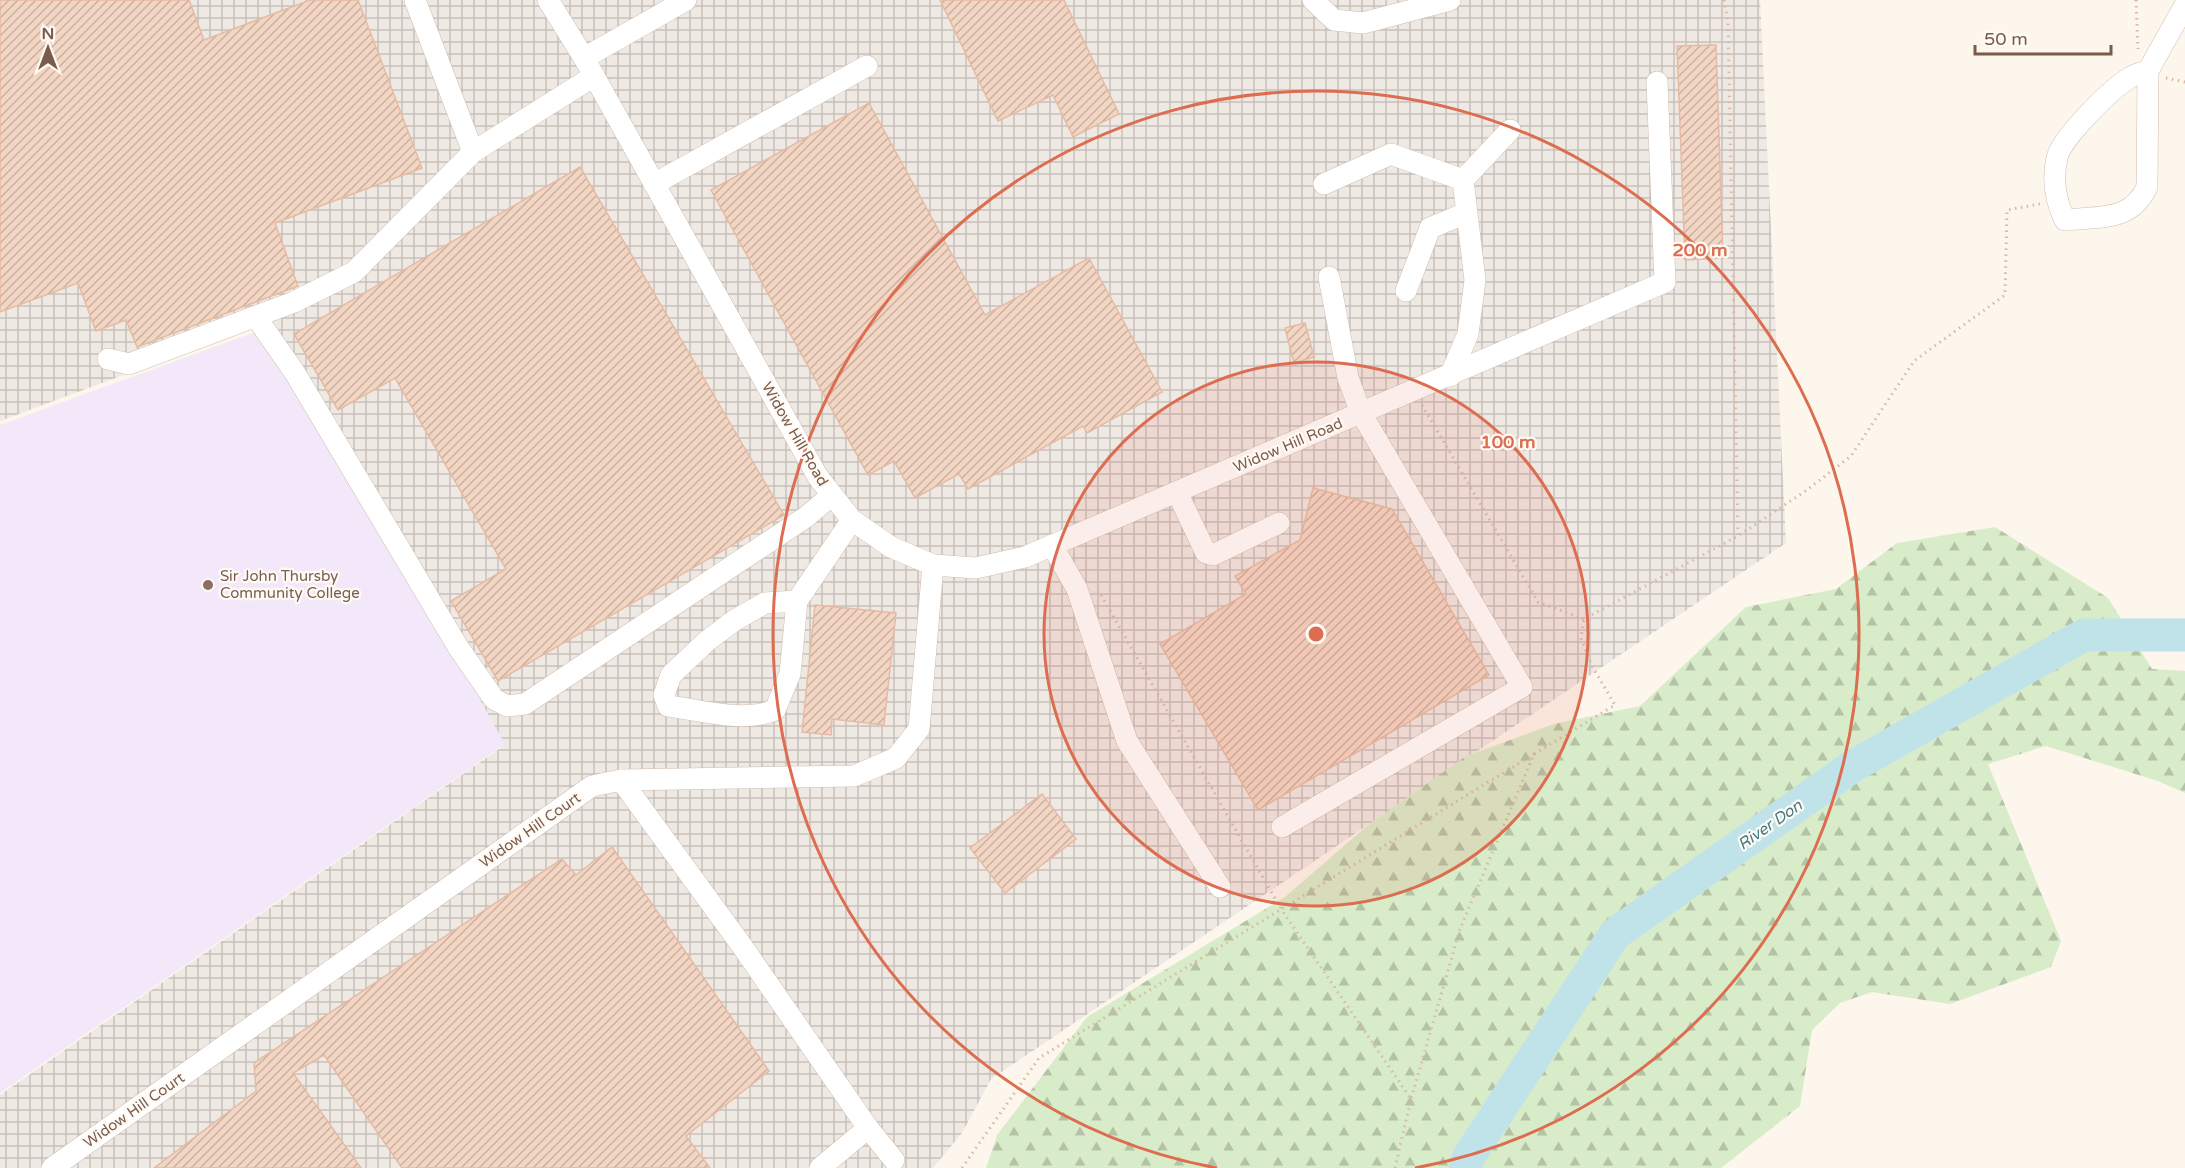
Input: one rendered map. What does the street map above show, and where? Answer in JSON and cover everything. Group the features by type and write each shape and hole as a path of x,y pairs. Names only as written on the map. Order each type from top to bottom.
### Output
{"street":[{"path":"415,0 473,152"},
{"name":"Widow Hill Road","path":"548,0 589,67 818,477 852,520 891,547 933,565 976,568 1025,557 1665,282 1657,82"},
{"path":"108,359 129,364 294,302 354,272 473,152 589,67 686,0"},
{"path":"1313,0 1334,20 1363,23 1450,0"},
{"path":"2144,72 2147,187 2140,202 2123,213 2066,219 2055,201 2057,156 2064,141 2117,87 2144,72 2185,5"},
{"path":"654,183 867,66"},
{"path":"1450,376 1468,334 1475,280 1463,180 1510,130"},
{"path":"1324,184 1391,154 1463,180"},
{"path":"1406,291 1430,228 1466,213"},
{"path":"1282,827 1522,687 1361,413 1348,378 1329,277"},
{"path":"256,317 295,373 458,646 494,699 507,706 525,704 797,523 832,495"},
{"path":"1177,492 1206,553 1214,555 1279,524"},
{"path":"796,601 765,603 735,620 707,641 671,675 664,695 668,706 742,715 765,714 775,710 790,674 796,601 852,520"},
{"path":"1052,545 1077,589 1127,741 1220,887"},
{"name":"Widow Hill Court","path":"52,1168 592,786 621,780 854,776 896,758 919,729 933,565"},
{"path":"621,780 742,946 868,1128 894,1160"},
{"path":"820,1168 868,1128"}],"path":[{"path":"1724,0 1728,21 1738,536"},
{"path":"2136,0 2144,72"},
{"path":"1414,391 1538,602 1584,619 1738,536 1807,490 1851,456 1914,361 2005,295 2007,210 2055,201"},
{"path":"1098,590 1281,909 1411,1099"},
{"path":"962,1168 1039,1058 1615,705 1592,666 1581,638 1584,619"},
{"path":"1395,1168 1411,1099 1460,929 1534,754"}],"shaded area":[{"path":"0,0 1760,0 1786,543 991,1079 962,1133 933,1168 0,1168 0,1095 502,747 252,327 0,421"},
{"name":"Sir John Thursby Community College","path":"269,327 505,744 0,1093 0,425"}],"green space":[{"path":"1995,527 2108,598 2152,669 2185,671 2185,793 2158,781 2046,746 1988,764 2061,941 2051,967 1950,1004 1872,992 1840,1003 1812,1030 1800,1106 1721,1168 986,1168 997,1135 1087,1017 1285,897 1367,826 1466,756 1554,724 1640,706 1746,607 1836,589 1897,543"}],"building":[{"path":"0,0 189,0 204,40 310,0 358,0 422,168 275,223 298,286 137,347 126,320 96,331 78,283 0,312"},
{"path":"940,0 1064,0 1119,114 1073,137 1053,95 998,121"},
{"path":"1716,45 1723,258 1685,260 1677,46"},
{"path":"869,103 985,315 1089,258 1162,392 1087,433 1083,426 968,489 959,474 915,498 894,461 868,475 711,190"},
{"path":"580,167 784,515 498,681 451,601 506,569 395,378 338,410 294,334"},
{"path":"1305,323 1314,357 1294,363 1285,328"},
{"path":"1313,488 1392,509 1489,675 1258,810 1160,644 1246,594 1235,576 1300,540"},
{"path":"815,605 896,613 884,725 832,719 831,735 802,732"},
{"path":"1042,794 1076,839 1005,893 970,848"},
{"path":"612,847 769,1071 686,1136 710,1168 402,1168 324,1055 293,1073 361,1168 154,1168 256,1091 254,1063 562,859 576,875"}],"waterway":[{"name":"River Don","path":"1465,1168 1469,1156 1615,934 1853,766 2084,635 2185,635"}],"place":[{"name":"Sir John Thursby Community College","path":"208,585"}]}
